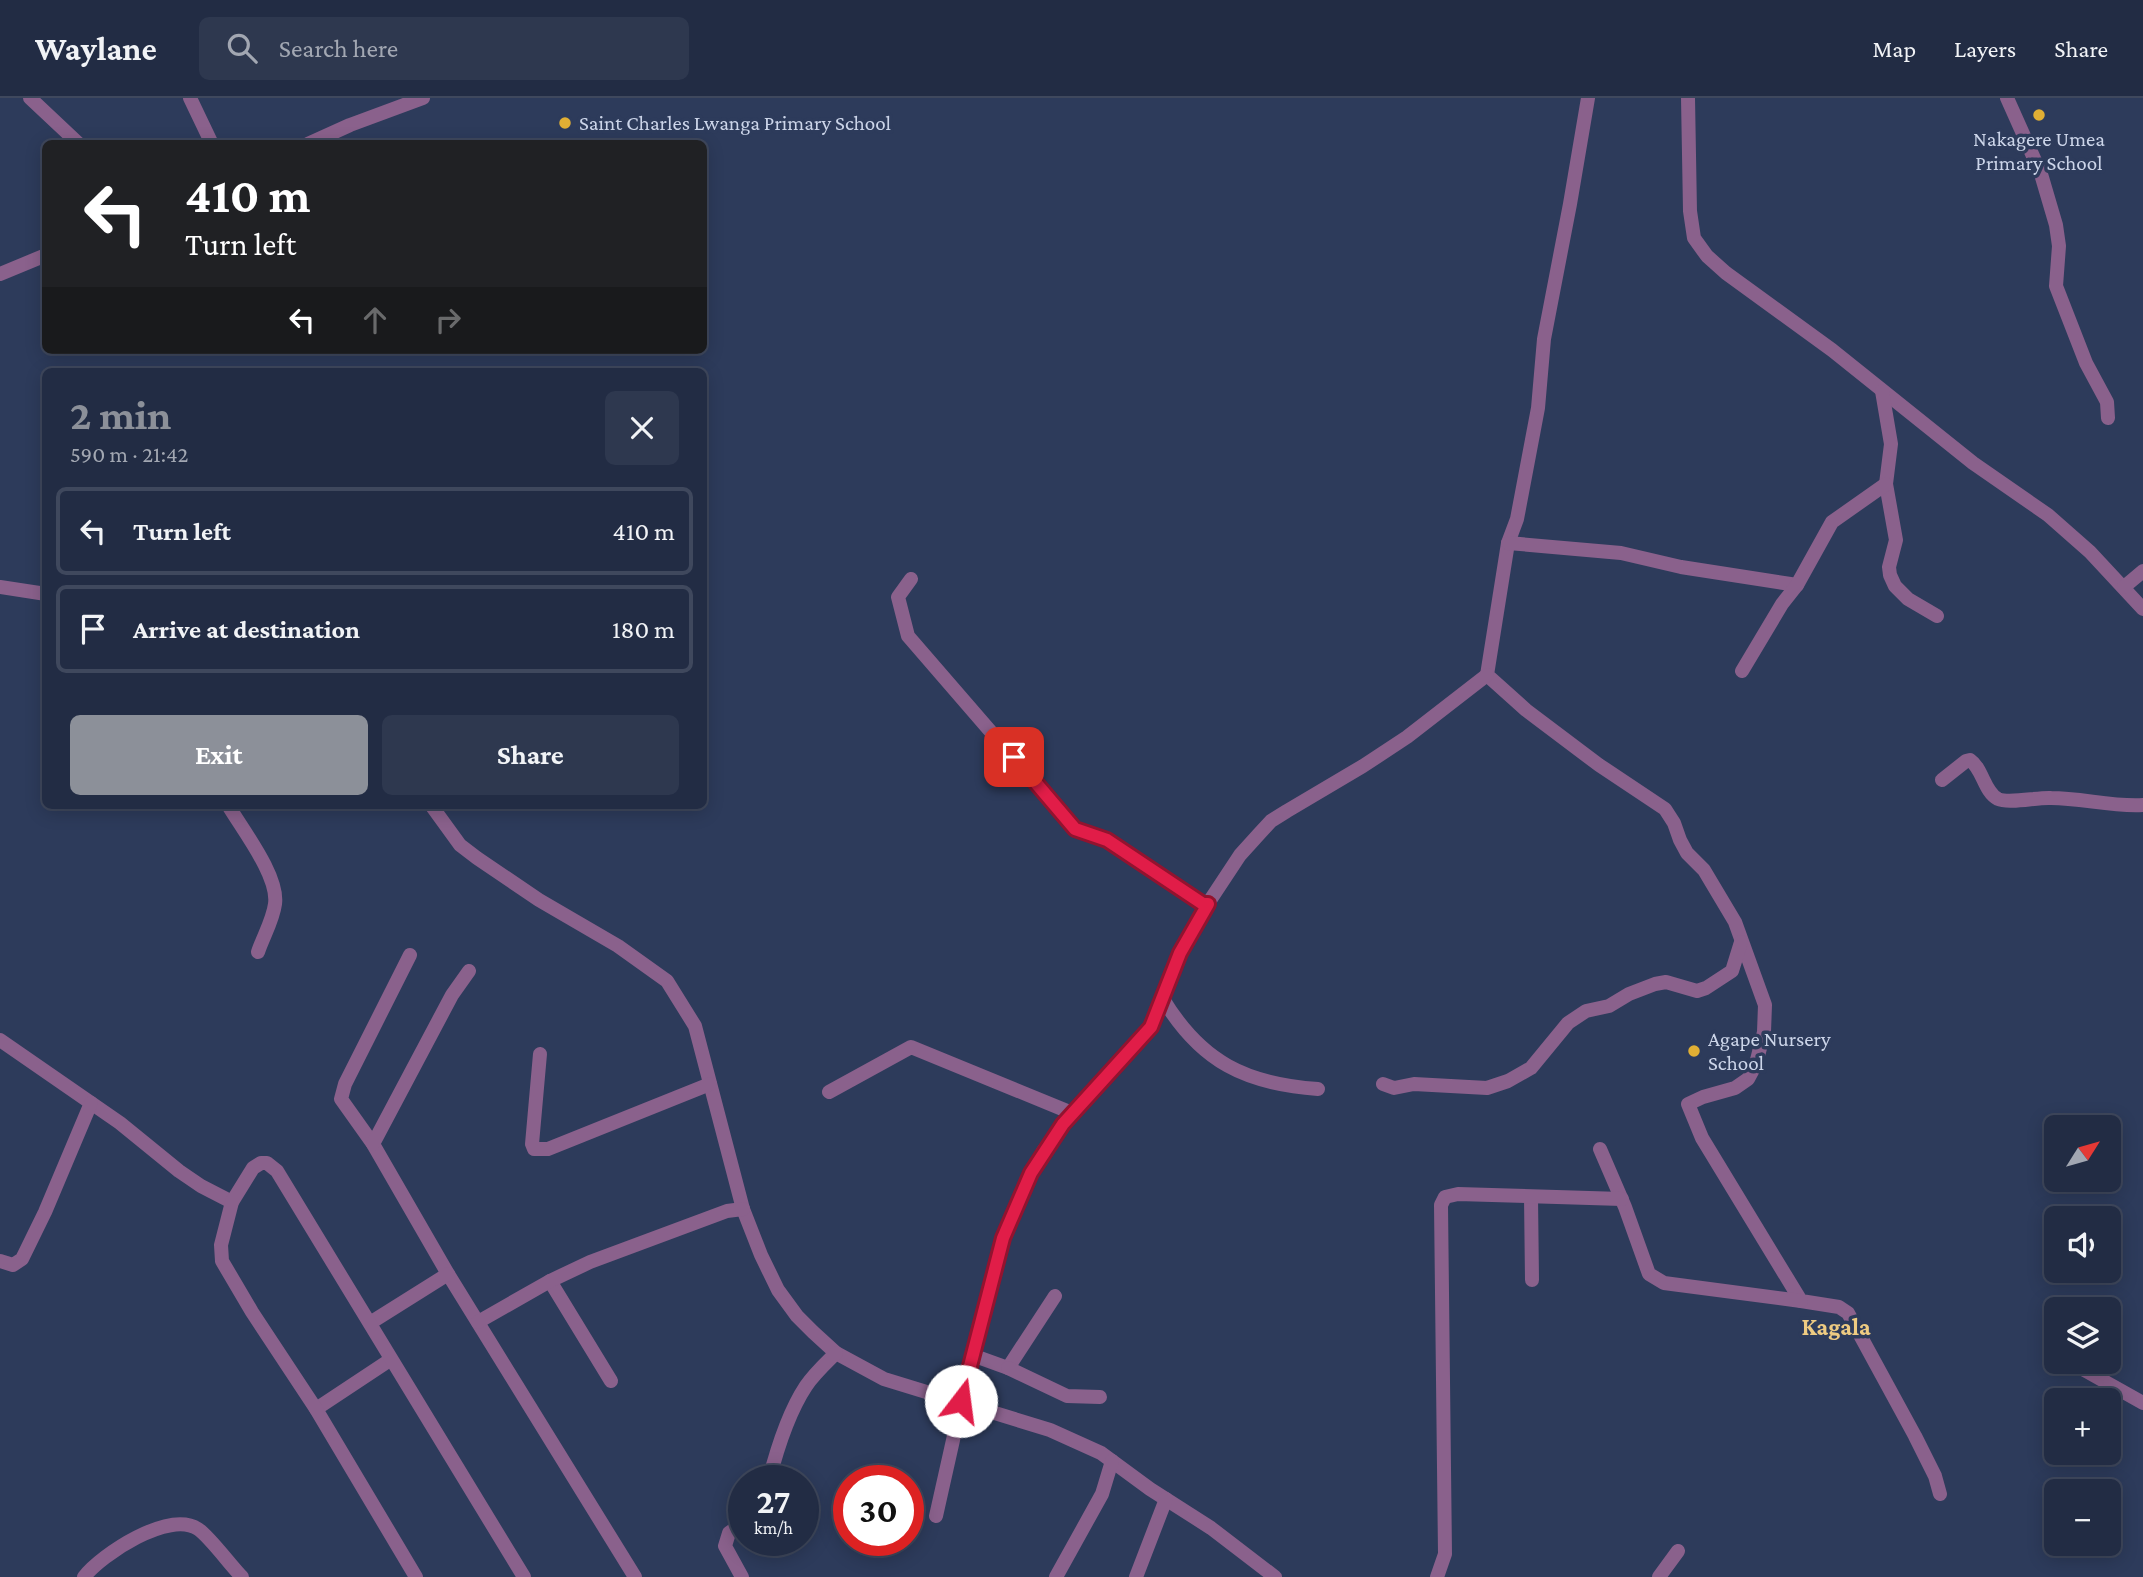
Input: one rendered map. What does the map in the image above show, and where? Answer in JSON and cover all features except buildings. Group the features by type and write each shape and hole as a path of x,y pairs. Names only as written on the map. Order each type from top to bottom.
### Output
{"street":[{"path":"30,98 75,140"},
{"path":"190,98 210,140"},
{"path":"317,140 423,98"},
{"path":"936,1516 972,1355 1003,1238 1044,1150 1072,1113 1151,1027 1180,953 1240,855 1272,821 1396,744 1488,676 1508,542 1517,519 1538,408 1544,339 1588,98"},
{"path":"1688,98 1690,211 1694,238 1707,256 1726,273 1832,350 1973,463 2048,515 2090,552 2143,609"},
{"path":"2007,98 2041,174 2056,225 2059,246 2056,286 2086,363 2107,402 2108,418"},
{"path":"0,274 42,257"},
{"path":"1882,391 1891,444 1886,484 1895,540 1889,567 1890,575 1895,586 1908,599 1937,617"},
{"path":"1742,671 1782,604 1797,585 1832,522 1886,484"},
{"path":"1508,542 1621,553 1681,567 1797,585"},
{"path":"2124,587 2143,571"},
{"path":"911,579 898,597 908,636 1075,829 1107,840 1203,904 1208,904"},
{"path":"0,587 42,593"},
{"path":"1488,676 1527,710 1599,765 1665,809 1687,853 1704,870 1735,922 1765,1006 1764,1032 1756,1064 1748,1079 1735,1088 1688,1104 1702,1138 1801,1301"},
{"path":"1942,780 1970,760 1977,765 1994,797 2002,800 2052,797 2119,806 2143,805"},
{"path":"231,809 260,856 275,888 275,905 258,952"},
{"path":"434,809 460,845 477,858 530,894 618,946 667,981 695,1026 743,1209 761,1255 778,1290 797,1316 836,1353 884,1379 1050,1430 1101,1453 1211,1528 1275,1577"},
{"path":"1383,1084 1394,1088 1414,1084 1487,1088 1508,1081 1531,1068 1568,1023 1586,1011 1609,1006 1629,993 1655,984 1666,982 1697,991 1706,988 1732,971 1741,942"},
{"path":"410,955 345,1084 341,1099 373,1144 448,1274 635,1577"},
{"path":"373,1144 452,995 469,971"},
{"path":"1163,999 1190,1037 1236,1071 1265,1082 1318,1089"},
{"path":"0,1040 120,1123 179,1171 232,1202"},
{"path":"829,1092 911,1047 1072,1113"},
{"path":"540,1054 532,1144 534,1149 548,1149 710,1084"},
{"path":"0,1261 13,1265 22,1259 91,1103"},
{"path":"1600,1149 1622,1199 1649,1274 1654,1279 1664,1283 1839,1307 1848,1313 1915,1436 1935,1476 1940,1494"},
{"path":"416,1577 316,1409 222,1261 221,1245 232,1202 253,1168 261,1163 267,1163 277,1171 524,1577"},
{"path":"1437,1577 1445,1554 1441,1205 1445,1197 1458,1194 1622,1199"},
{"path":"1531,1197 1532,1280"},
{"path":"478,1322 550,1281 590,1262 727,1211 743,1209"},
{"path":"370,1323 448,1274"},
{"path":"550,1281 611,1381"},
{"path":"1008,1368 1055,1296"},
{"path":"774,1465 799,1398 836,1353"},
{"path":"972,1355 1008,1368 1067,1396 1100,1397"},
{"path":"316,1409 390,1360"},
{"path":"2091,1374 2143,1403"},
{"path":"1056,1577 1102,1494 1112,1461"},
{"path":"1136,1577 1166,1499"},
{"path":"84,1577 103,1558 137,1538 164,1525 187,1525 198,1529 242,1577"},
{"path":"728,1536 725,1546 728,1555"},
{"path":"1659,1577 1678,1551"},
{"path":"729,1556 742,1577"}],"place":[{"name":"Nakagere Umea Primary School","path":"2039,115"},
{"name":"Saint Charles Lwanga Primary School","path":"565,123"},
{"name":"Agape Nursery School","path":"1694,1051"}],"district":[{"name":"Kagala","path":"1836,1327"}],"route":[{"path":"961,1401 1003,1238 1031,1173 1063,1124 1151,1027 1180,953 1208,904 1203,904 1107,840 1075,829 1014,757"}]}
